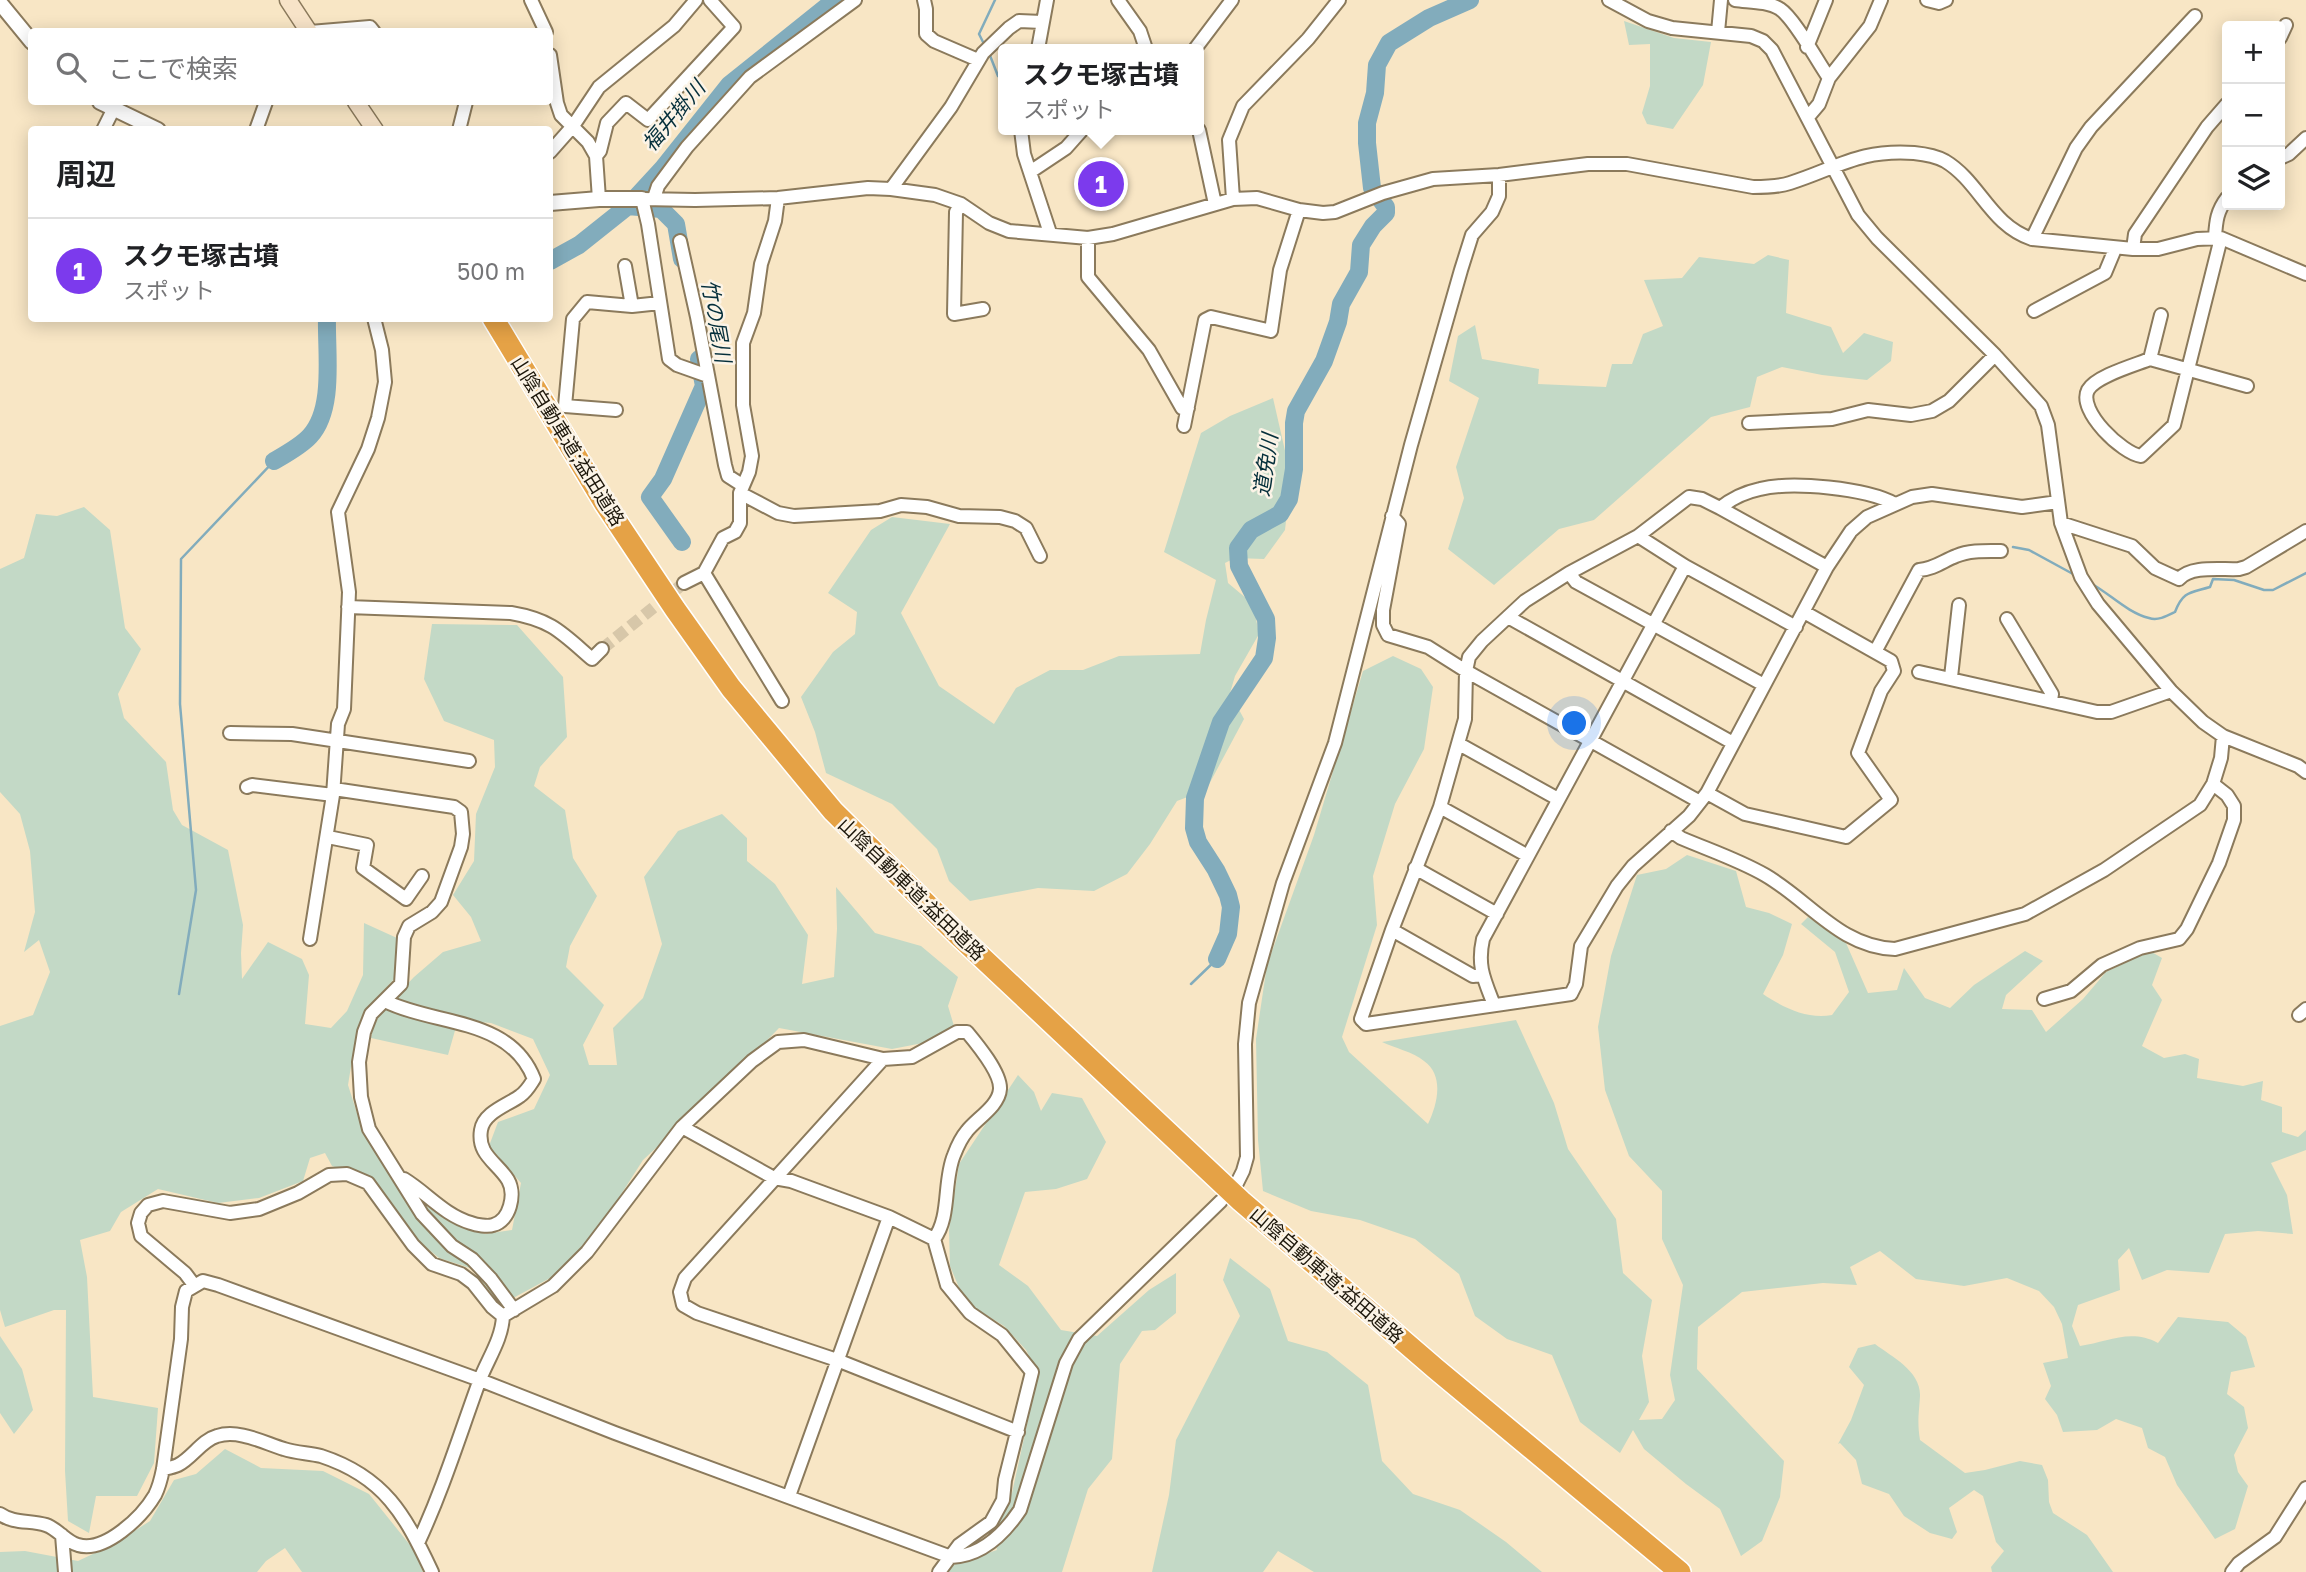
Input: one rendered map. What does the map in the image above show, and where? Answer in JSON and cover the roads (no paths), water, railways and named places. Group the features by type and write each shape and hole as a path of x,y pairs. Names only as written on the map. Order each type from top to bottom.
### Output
{"highway":[{"name":"山陰自動車道;益田道路","path":"495,322 605,504 675,609 731,688 833,811 958,935 1241,1201 1436,1369 1680,1572"}],"main road":[{"path":"288,0 306,28"},
{"path":"358,105 372,126"}],"street":[{"path":"531,0 544,28"},
{"path":"553,149 573,126 599,87 674,26 696,0"},
{"path":"596,156 600,151 607,123 626,103 648,120 734,27 710,0"},
{"path":"708,376 677,365 669,359 648,224 648,198 687,147 750,77 855,0"},
{"path":"924,0 926,34 934,41 978,60"},
{"path":"1039,44 1047,0"},
{"path":"1118,0 1140,31 1144,44"},
{"path":"1199,44 1232,0"},
{"path":"1233,199 1229,140 1243,106 1308,39 1339,0"},
{"path":"1609,0 1648,21 1672,28 1751,36 1763,41 1779,61 1858,215 1877,238 2041,406 2048,425 2061,523 2081,577 2098,604 2171,691 2203,722 2223,736 2298,766 2306,772"},
{"path":"1718,32 1721,0"},
{"path":"1735,0 1756,1 1781,10 1829,78"},
{"path":"1807,47 1826,0"},
{"path":"1808,117 1819,104 1829,78 1870,26 1881,0"},
{"path":"1927,0 1939,3 1946,0"},
{"path":"0,3 28,37"},
{"path":"2032,239 2076,148 2091,127 2195,16"},
{"path":"891,189 951,107 978,60 1019,21 1042,22"},
{"path":"553,72 561,116 573,126 596,156 599,199"},
{"path":"104,126 107,105 150,126"},
{"path":"257,126 265,105"},
{"path":"459,126 465,105"},
{"path":"2133,249 2135,234 2207,127 2222,110"},
{"path":"1022,135 1024,154 1049,233"},
{"path":"1030,172 1066,148 1078,135"},
{"path":"1200,135 1215,204"},
{"path":"2285,156 2306,138"},
{"path":"553,203 599,199 778,198 868,188 891,189 935,195 961,204 989,223 1009,230 1088,238 1113,234 1233,199 1257,198 1299,211 1335,212 1383,193 1433,179 1608,163 1627,164 1753,187 1773,187 1788,184 1863,155 1899,152 1927,155 1945,162 2006,226 2032,239 2115,249 2158,249 2218,237 2306,274"},
{"path":"1237,1183 1247,1157 1245,1044 1249,1003 1283,883 1335,743 1392,516 1472,235 1492,212 1499,196 1499,175"},
{"path":"684,583 704,573 723,538 735,532 740,523 741,489 749,472 752,456 743,405 743,343 754,313 761,264 775,221 778,198"},
{"path":"961,204 956,212 954,314 983,309"},
{"path":"2222,204 2216,218 2218,237 2188,370 2174,425 2141,456 2135,456 2110,438 2089,411 2085,400 2088,390 2097,381 2150,359 2188,370 2247,386"},
{"path":"1184,426 1205,320 1211,317 1271,331 1280,270 1299,211"},
{"path":"1088,238 1088,277 1149,350 1182,408 1188,408"},
{"path":"680,241 725,465 728,475 741,489 778,513 794,516 880,511 901,505 927,507 959,516 1000,517 1015,521 1026,528 1041,556"},
{"path":"2034,311 2105,273 2115,249"},
{"path":"625,266 632,306"},
{"path":"617,410 565,406 573,319 587,302 632,306 660,303"},
{"path":"2150,359 2161,315"},
{"path":"310,939 334,792 338,724 344,709 348,607 346,562 339,533 338,512 368,449 378,418 385,382 382,350 375,322"},
{"path":"1749,423 1832,419 1868,410 1911,415 1932,411 1949,401 1994,355"},
{"path":"1720,508 1730,500 1760,489 1791,486 1861,492 1883,497 1895,504"},
{"path":"1827,567 1720,508 1702,499 1689,497 1638,536 1569,573 1525,601 1482,641 1469,657 1465,719 1440,807 1415,868 1361,1019 1366,1024 1571,994 1576,984 1581,946 1617,886 1633,866 1689,816 1703,797 1827,567 1851,531 1867,517 1895,504 1912,497 1931,494 2022,508 2058,502"},
{"path":"1392,516 1399,524 1383,610 1383,625 1388,635 1428,647 1590,741 1703,797 1745,814 1846,837 1891,800 1858,753 1881,691 1894,671 1891,661 1804,612"},
{"path":"2061,523 2132,546 2155,568 2179,579 2193,571 2246,567 2306,531"},
{"path":"1638,536 1685,566 1796,628"},
{"path":"1875,652 1920,570 1930,569 1957,555 2001,551"},
{"path":"1494,1005 1482,975 1479,958 1496,914 1685,566"},
{"path":"704,573 782,701"},
{"path":"1569,573 1576,582 1764,685"},
{"path":"1951,677 1959,605"},
{"path":"348,607 511,612 532,616 554,625 592,659 602,649"},
{"path":"1508,617 1733,743"},
{"path":"2007,619 2052,694 2051,700"},
{"path":"1919,672 1951,677 2097,712 2111,712 2171,691"},
{"path":"230,733 292,734 469,761"},
{"path":"1671,831 1681,838 1765,874 1858,942 1876,948 1895,949 2025,914 2104,870 2200,805 2213,785 2221,758 2223,736"},
{"path":"1459,744 1558,799"},
{"path":"247,787 252,785 334,792 454,807 461,812 461,847 441,902 432,912 409,926 404,937 401,984 372,1014 364,1032 359,1062 361,1097 369,1129 422,1214 452,1246 472,1259 509,1313"},
{"path":"2044,999 2071,991 2102,965 2140,948 2179,940 2188,929 2219,863 2234,820 2234,806 2227,795 2213,785"},
{"path":"1440,807 1528,856"},
{"path":"328,837 367,845 363,869 406,899 422,876"},
{"path":"1415,868 1496,914"},
{"path":"1392,930 1474,976 1482,975"},
{"path":"385,1001 402,1009 491,1032 519,1052 534,1079 519,1097 489,1116 481,1129 481,1149 509,1181 512,1200 505,1218 492,1226 471,1223 431,1202 415,1186 400,1177"},
{"path":"418,1543 454,1458 480,1380 509,1313 553,1286 587,1252 682,1127 752,1061 778,1042 804,1040 883,1059 912,1057 957,1032 967,1032 980,1048 998,1078 1000,1089 996,1100 965,1132 953,1157 941,1229 934,1239"},
{"path":"883,1059 685,1278 680,1292 683,1305 837,1360 1018,1432"},
{"path":"682,1127 774,1178 791,1181 890,1217 934,1239 947,1285 970,1313 1002,1335 1032,1371 1005,1480 1003,1500 991,1522 959,1545 939,1572"},
{"path":"194,1285 185,1273 141,1236 138,1223 141,1213 148,1205 163,1201 230,1213 259,1209 298,1193 329,1175 347,1174 368,1183 412,1245 432,1264 461,1274 473,1283 492,1307 509,1313"},
{"path":"0,1514 9,1521 31,1521 50,1527 76,1545 94,1546 113,1538 153,1498 160,1485 163,1469 181,1339 182,1307 186,1292 203,1281 480,1380 615,1433 951,1556 960,1556 982,1548 1006,1530 1020,1510 1066,1363 1079,1339 1221,1201"},
{"path":"789,1496 890,1217"},
{"path":"163,1469 179,1464 214,1436 227,1434 246,1436 288,1450 320,1456 361,1472 378,1486 394,1504 432,1572"},
{"path":"2232,1572 2239,1563 2275,1537 2306,1488"},
{"path":"62,1535 65,1572"}],"waterway":[{"name":"福井掛川","path":"553,259 579,245 628,206 663,168 729,85 835,0"},
{"path":"984,44 979,34 995,0"},
{"name":"道免川","path":"1217,959 1228,934 1231,907 1216,870 1198,842 1194,828 1195,798 1221,722 1264,658 1267,638 1266,619 1239,566 1238,548 1251,530 1280,514 1289,499 1294,469 1296,411 1324,361 1338,322 1341,304 1359,272 1361,245 1373,226 1386,213 1386,207 1372,188 1367,143 1367,123 1375,93 1377,65 1389,43 1429,18 1470,0"},
{"path":"989,53 998,76"},
{"name":"竹の尾川","path":"628,206 661,209 676,224 682,259"},
{"name":"福井掛川","path":"274,461 298,446 318,425 328,380 327,322"},
{"name":"竹の尾川","path":"682,542 650,497 663,479 704,386 699,359"},
{"path":"179,994 196,890 180,704 181,559 274,461"},
{"path":"2013,547 2029,550 2073,574"},
{"path":"2092,584 2141,616 2156,619 2175,612 2184,596 2210,587 2213,579 2234,580 2264,590 2273,590 2306,573"},
{"path":"1191,984 1217,959"}],"tunnel":[{"path":"602,649 684,583"}],"place":[{"name":"スクモ塚古墳","path":"1101,184"}]}
